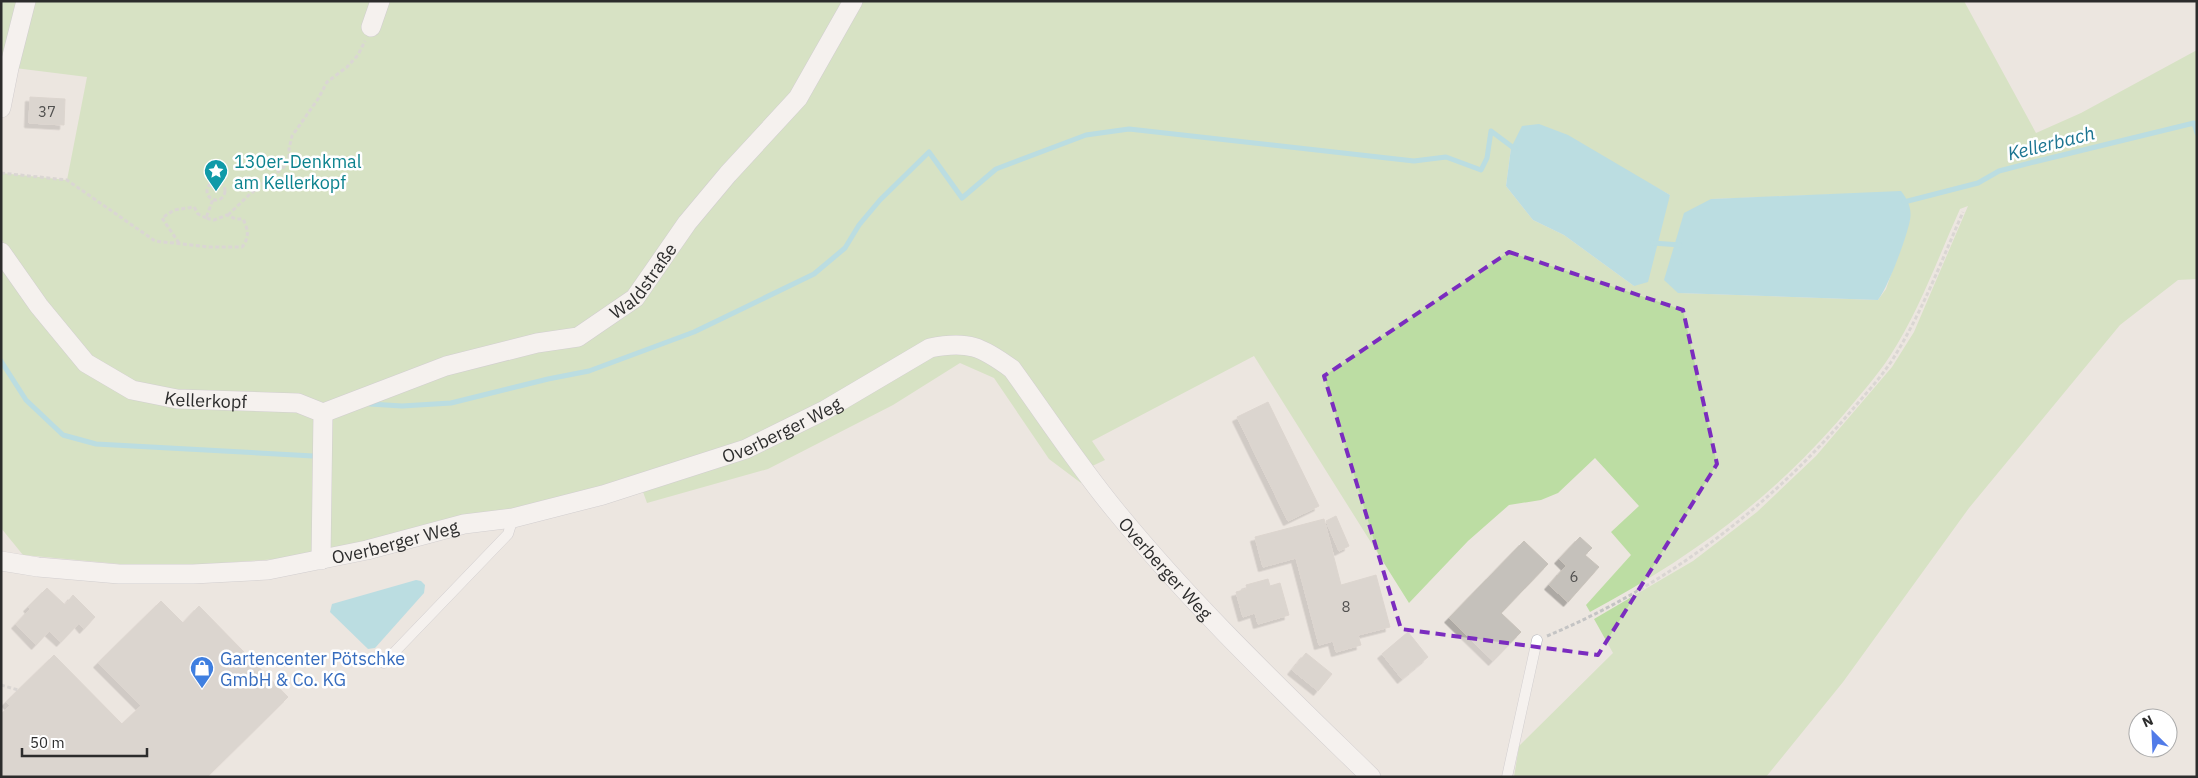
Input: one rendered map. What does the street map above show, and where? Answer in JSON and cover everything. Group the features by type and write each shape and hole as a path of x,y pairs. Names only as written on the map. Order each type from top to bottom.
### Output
{"street":[{"path":"1,108 26,1"},
{"path":"371,27 380,1"},
{"name":"Waldstraße","path":"323,413 446,366 537,343 578,338 635,298 686,223 798,98 853,1"},
{"name":"Kellerkopf","path":"1,252 39,306 86,363 132,390 176,399 298,403 323,413"},
{"name":"Overberger Weg","path":"1,561 38,567 119,574 193,574 268,570 321,560 464,524 513,518 604,495 746,448 825,410 930,348 950,344 967,345 990,352 1012,369 1114,509 1176,581 1243,652 1371,777"},
{"path":"321,560 323,413"}],"lane":[{"path":"384,663 508,534 513,518"},
{"path":"1506,777 1537,640"}],"path":[{"path":"179,243 162,218 174,210 194,207 198,214 214,220 227,215 284,167 289,160 292,136 318,99 327,82 347,67 358,55 371,27"},
{"path":"1,173 67,180 155,241 210,247 242,247 246,241 248,229 242,219 227,215"},
{"path":"212,182 220,182 225,187 224,196 220,199 213,199 207,193 208,187 212,182"},
{"path":"206,218 213,199"},
{"path":"1537,640 1581,622 1693,556 1754,510 1815,453 1890,363 1912,326 1964,212"},
{"path":"1,685 18,690"}],"highlighted area":[{"path":"1509,252 1683,310 1717,464 1598,655 1401,629 1324,376"}],"green space":[{"path":"1,1 20,1 1,98"},
{"path":"34,1 850,1 796,96 633,296 577,335 324,410 132,388 88,360 4,245 1,237 1,173 67,180 87,77 15,68"},
{"path":"857,1 1964,1 2036,133 2081,113 2197,50 2197,279 2178,280 2120,325 1969,508 1843,682 1766,777 1514,777 1519,746 1613,653 1594,619 1693,561 1757,512 1816,456 1892,367 1914,332 1968,206 1960,209 1919,303 1890,356 1880,371 1817,444 1758,500 1727,525 1662,570 1590,612 1586,605 1631,555 1611,532 1639,506 1595,458 1558,493 1541,500 1509,505 1468,541 1409,603 1254,356 1092,441 1105,460 1088,468 1014,367 967,340 744,447 603,492 325,556 326,417 611,318 689,224 801,99","holes":["1511,148 1632,174 1670,195 1634,286 1564,235 1533,220 1506,186","1901,192 1910,219 1886,289 1878,300 1679,293 1711,199"]},
{"path":"1,258 36,309 130,393 296,405 320,416 313,553 290,558 194,565 120,564 23,555 1,528"},
{"path":"967,349 1009,373 1080,472 1081,483 1049,459 994,378 960,363 893,405 768,469 647,503 642,489 931,352"}],"water":[{"path":"1539,124 1568,135 1670,195 1648,282 1634,286 1564,235 1533,220 1506,186 1511,148 1522,126"},
{"path":"1901,191 1909,205 1910,220 1897,262 1878,300 1678,293 1664,280 1684,213 1711,199"},
{"path":"416,580 421,581 425,585 424,593 375,648 368,649 330,612 332,604"}],"building":[{"path":"30,97 65,99 64,125 29,123"},
{"path":"1268,402 1319,506 1288,521 1237,417"},
{"path":"1336,516 1349,546 1339,551 1326,521"},
{"path":"1324,519 1341,585 1376,575 1390,627 1358,635 1361,645 1336,652 1333,641 1319,645 1296,558 1263,567 1255,537"},
{"path":"1580,537 1592,548 1585,555 1599,567 1568,602 1549,585 1566,566 1559,559"},
{"path":"1524,541 1548,564 1501,613 1521,632 1493,661 1449,618"},
{"path":"1268,579 1270,586 1280,583 1289,615 1258,624 1255,613 1243,617 1236,592 1247,589 1246,585"},
{"path":"47,588 65,605 73,595 95,617 84,629 79,623 61,642 49,631 36,645 16,624 30,609 28,607"},
{"name":"Gartencenter Pötschke GmbH & Co. KG","path":"161,601 183,623 199,606 288,697 207,777 1,777 1,714 10,706 6,702 54,655 122,724 141,706 98,663"},
{"path":"1408,632 1428,657 1402,679 1382,654"},
{"path":"1306,653 1332,674 1318,691 1292,670"}],"waterway":[{"name":"Kellerbach","path":"1904,202 1978,183 1999,171 2194,123 2197,133"},
{"path":"370,404 402,406 451,403 589,371 694,332 814,274 845,248 859,225 880,200 929,152 962,198 996,169 1086,135 1129,129 1414,161 1446,157 1481,170 1487,158 1491,131 1515,149"},
{"path":"1653,243 1680,245"},
{"path":"1,361 26,400 63,435 96,444 313,456"}],"place":[{"name":"130er-Denkmal am Kellerkopf","path":"216,192"},
{"name":"Gartencenter Pötschke GmbH & Co. KG","path":"202,689"}]}
